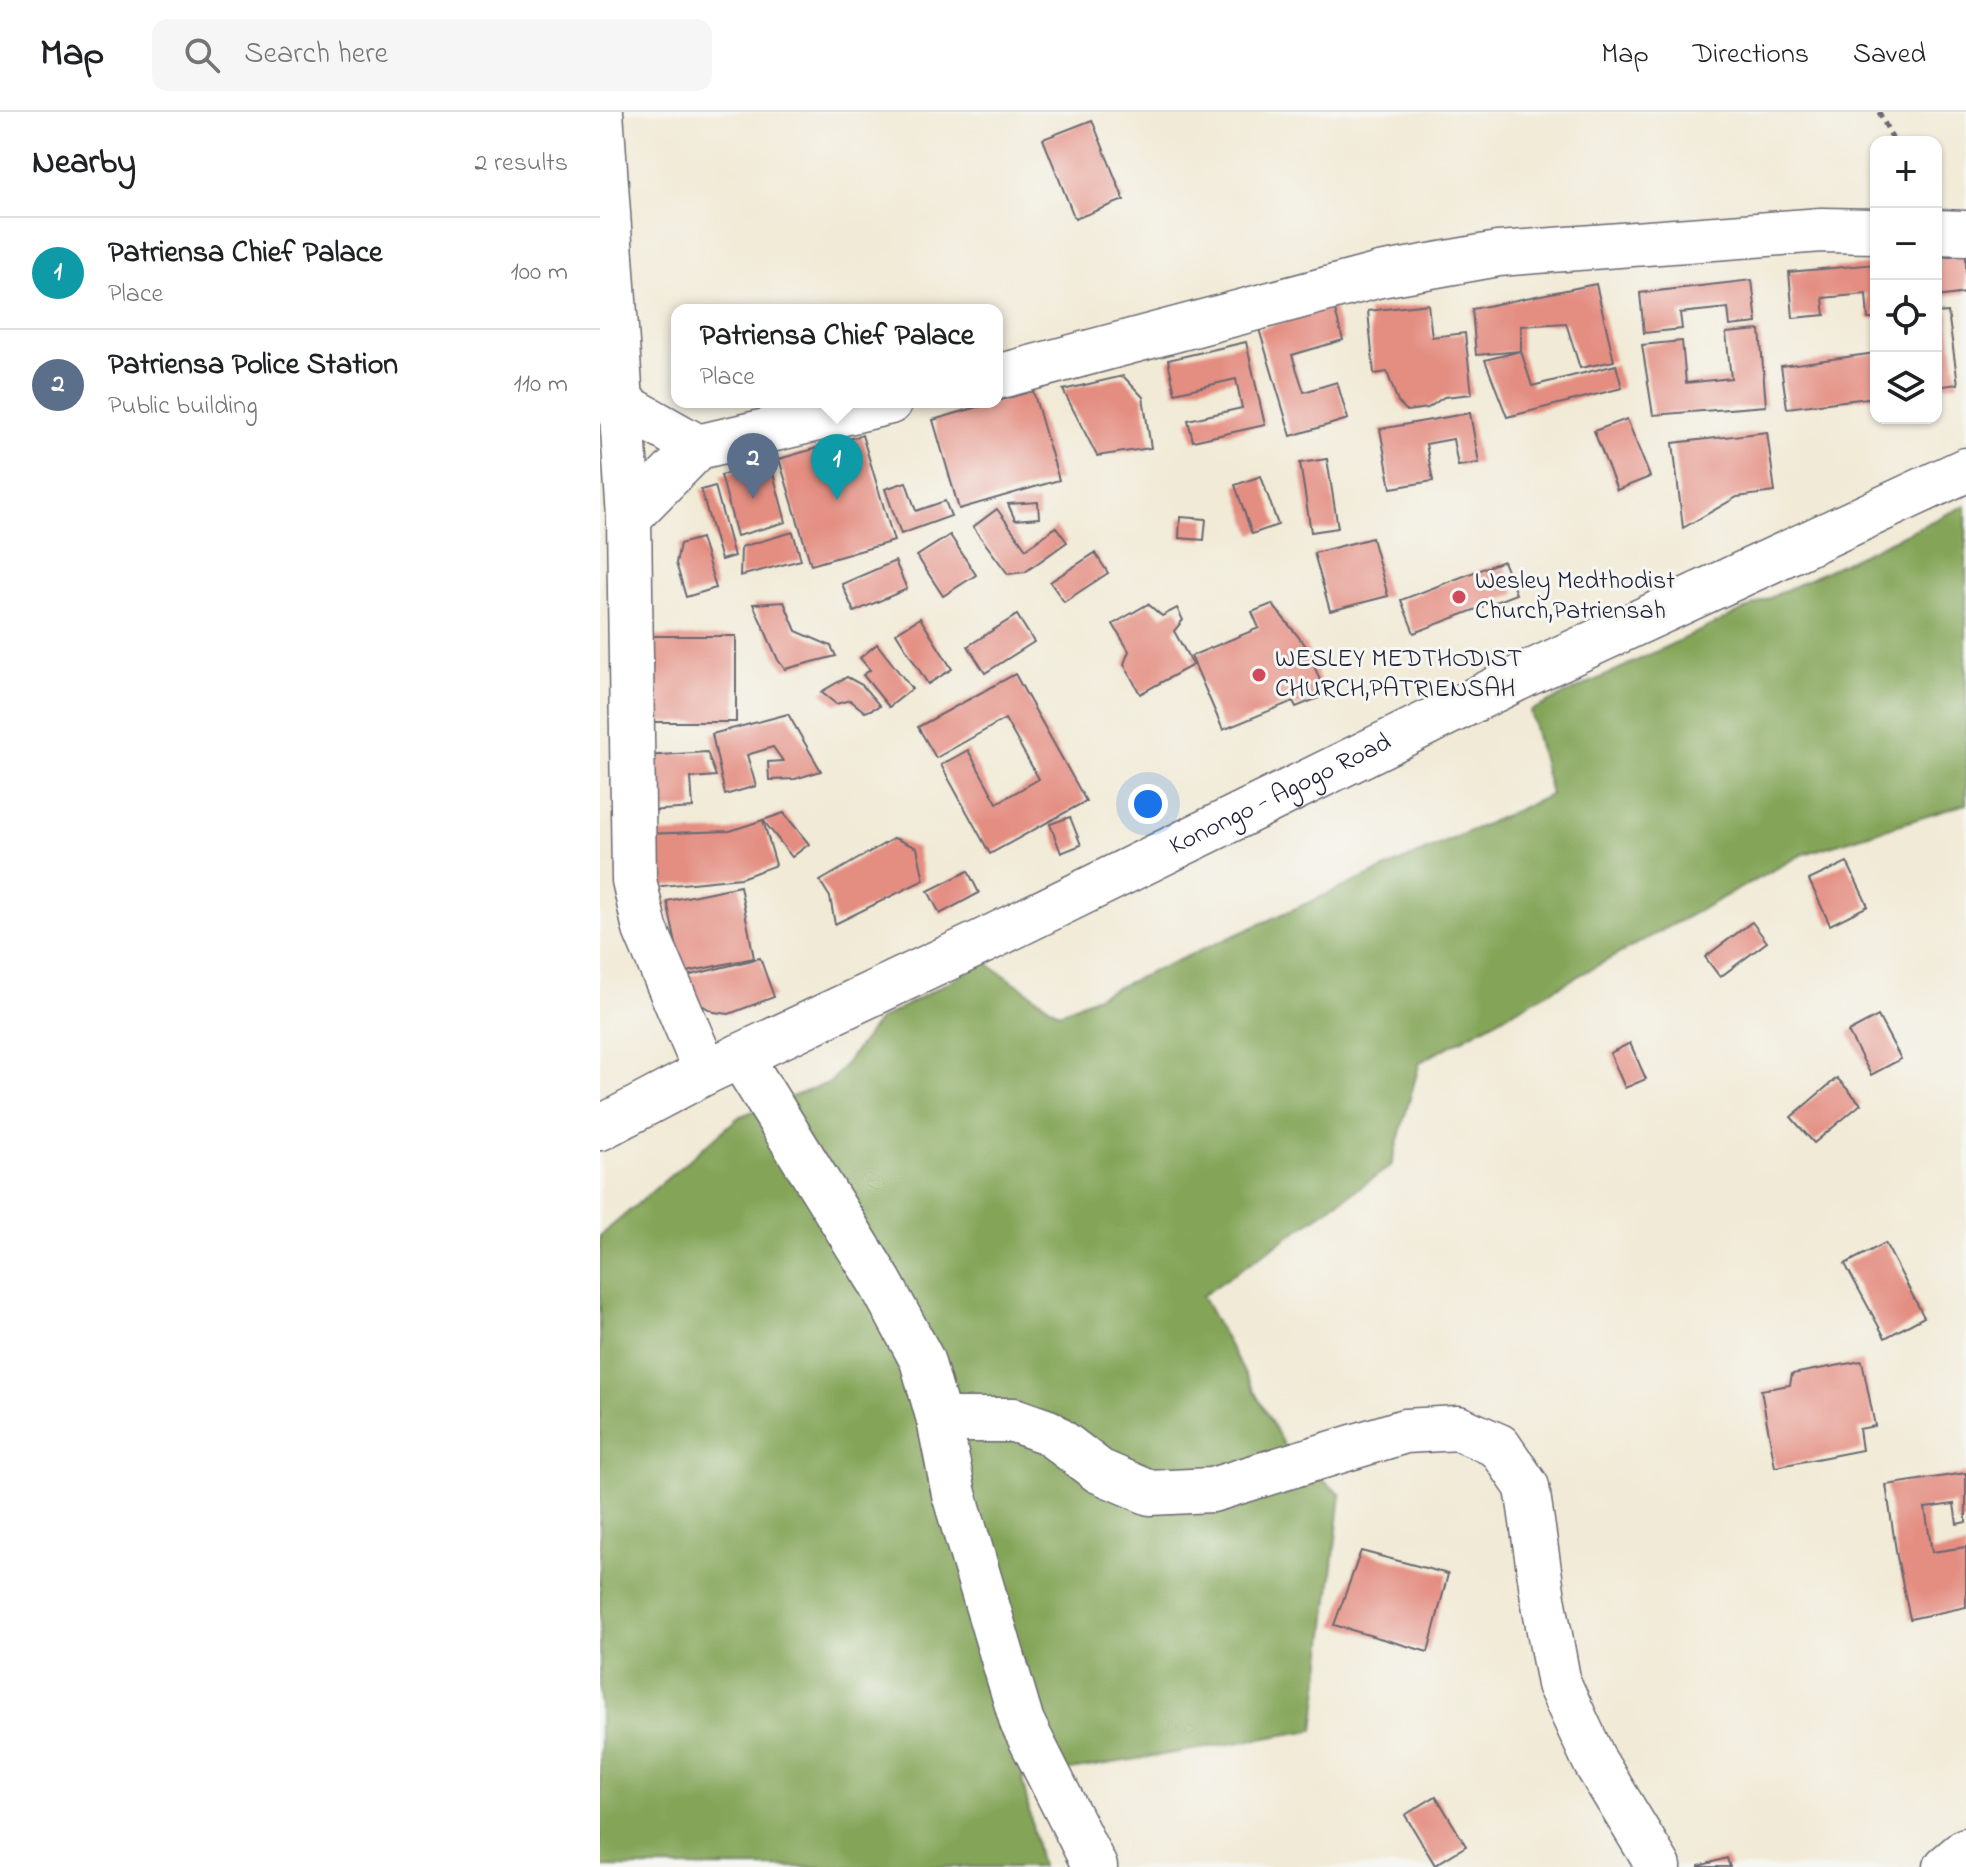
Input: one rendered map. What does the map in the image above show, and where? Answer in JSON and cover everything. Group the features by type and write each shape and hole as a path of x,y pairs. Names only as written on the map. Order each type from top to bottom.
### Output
{"street":[{"path":"601,112 620,403 619,493 634,880 645,929 723,1064 880,1282 922,1360 939,1420 954,1494 1022,1722 1095,1867"},
{"path":"1003,375 1380,275 1498,254 1822,230 1870,231"},
{"path":"1942,232 1966,233"},
{"path":"620,403 698,447"},
{"path":"619,493 698,447 864,408"},
{"name":"Konongo - Agogo Road","path":"600,1128 723,1064 984,941 1527,674 1966,470"},
{"path":"939,1420 1014,1420 1048,1432 1099,1471 1150,1493 1212,1490 1405,1431 1458,1428 1499,1446 1527,1487 1559,1684 1595,1762 1659,1867"},
{"path":"1946,1867 1966,1850"}],"path":[{"path":"1879,112 1891,136"}],"green space":[{"path":"1966,505 1966,804 1801,855 1420,1062 1391,1166 1202,1296 1286,1449 1341,1495 1314,1730 1022,1778 1041,1867 600,1867 600,1236 740,1116 831,1082 879,1020 985,962 1059,1013 1551,795 1530,711"}],"building":[{"path":"1092,120 1124,200 1075,219 1043,139"},
{"path":"1966,254 1966,293 1942,296 1942,257"},
{"path":"1870,265 1870,319 1866,294 1823,298 1825,315 1793,318 1789,272"},
{"path":"1752,280 1757,323 1730,326 1728,308 1680,313 1682,329 1644,333 1640,293"},
{"path":"1596,284 1614,361 1580,368 1566,323 1521,326 1521,351 1476,355 1472,309"},
{"path":"1428,304 1432,337 1465,333 1472,394 1444,397 1428,408 1407,411 1398,402 1387,372 1374,374 1368,311"},
{"path":"1334,307 1343,340 1292,355 1304,392 1337,382 1348,419 1291,436 1259,329"},
{"path":"1942,312 1948,312 1958,384 1942,386 1942,352"},
{"path":"1760,330 1766,406 1653,415 1642,345 1682,341 1686,383 1731,378 1726,333"},
{"path":"1246,342 1265,425 1193,441 1188,420 1242,408 1236,379 1175,393 1168,360"},
{"path":"1521,351 1532,386 1616,365 1622,388 1507,417 1485,360"},
{"path":"1870,354 1870,398 1787,408 1781,366"},
{"path":"1123,376 1143,397 1151,448 1097,456 1063,390"},
{"path":"1033,391 1059,480 959,509 933,420 974,408 1003,408 1003,400"},
{"path":"1470,413 1479,463 1458,466 1453,439 1426,444 1433,481 1391,488 1380,429"},
{"path":"1627,419 1650,477 1617,490 1594,431"},
{"path":"1767,432 1775,492 1737,497 1683,528 1673,443"},
{"path":"862,435 894,541 811,565 779,459"},
{"path":"1327,459 1338,528 1311,532 1300,463"},
{"path":"770,462 786,522 737,536 721,475"},
{"path":"1261,476 1278,525 1252,534 1235,485"},
{"path":"906,482 916,511 945,501 951,516 901,534 885,489"},
{"path":"715,486 734,556 721,560 701,490"},
{"path":"1038,502 1039,518 1015,520 1008,504"},
{"path":"997,509 1026,549 1056,527 1067,542 1025,572 1008,574 973,527"},
{"path":"1180,517 1206,519 1204,540 1179,538"},
{"path":"793,532 801,560 740,576 741,547"},
{"path":"950,535 976,575 943,596 917,556"},
{"path":"701,538 716,588 686,597 676,563 680,544"},
{"path":"1372,538 1388,596 1330,611 1314,553"},
{"path":"1095,553 1108,573 1064,602 1050,582"},
{"path":"895,561 907,589 854,612 842,584"},
{"name":"Wesley Medthodist Church,Patriensah","path":"1503,561 1516,594 1414,633 1401,600"},
{"path":"784,602 796,631 831,646 836,656 785,669 753,604"},
{"path":"1148,604 1162,616 1177,608 1183,620 1174,631 1193,665 1140,694 1124,664 1129,651 1113,624"},
{"name":"WESLEY MEDTHODIST CHURCH,PATRIENSAH","path":"1272,604 1306,646 1326,695 1296,707 1293,701 1223,730 1191,656 1259,628 1252,612"},
{"path":"1017,615 1034,642 985,673 968,646"},
{"path":"920,618 952,669 928,684 896,633"},
{"path":"649,636 736,636 736,722 649,722"},
{"path":"877,644 912,689 889,707 863,675 870,670 860,658"},
{"path":"1015,674 1086,801 990,854 941,765 968,750 997,803 1039,779 1005,719 936,758 918,727"},
{"path":"847,677 862,685 880,706 865,712 850,700 836,704 821,692"},
{"path":"788,714 821,771 795,779 769,780 768,762 783,761 773,747 747,755 756,786 725,795 712,734"},
{"path":"707,752 716,776 691,778 693,808 648,811 645,756"},
{"path":"784,813 809,844 792,857 763,820"},
{"path":"1070,817 1081,845 1061,853 1050,824"},
{"path":"763,820 776,865 741,878 653,887 643,834 730,831"},
{"path":"894,838 917,848 924,880 835,924 830,897 820,881"},
{"path":"1847,862 1868,906 1830,925 1809,880"},
{"path":"968,871 979,893 940,914 928,891"},
{"path":"740,886 754,958 682,973 667,901"},
{"path":"1752,922 1767,942 1720,977 1705,957"},
{"path":"760,958 774,997 729,1014 714,1012 684,995 687,976"},
{"path":"1878,1016 1901,1059 1871,1075 1848,1032"},
{"path":"1630,1043 1646,1079 1625,1088 1610,1053"},
{"path":"1837,1078 1861,1104 1814,1143 1791,1117"},
{"path":"1885,1243 1924,1317 1885,1338 1845,1264"},
{"path":"1862,1361 1875,1426 1859,1429 1862,1450 1775,1467 1761,1390 1790,1385 1792,1374"},
{"path":"1966,1473 1966,1522 1957,1524 1954,1504 1925,1508 1932,1552 1966,1547 1966,1607 1910,1619 1886,1485"},
{"path":"1361,1551 1448,1574 1428,1652 1334,1625"},
{"path":"1436,1796 1466,1846 1435,1865 1405,1815"},
{"path":"1727,1858 1730,1867 1699,1867 1699,1866"}],"place":[{"name":"Patriensa Police Station","path":"753,499"},
{"name":"Patriensa Chief Palace","path":"837,500"},
{"name":"Wesley Medthodist Church,Patriensah","path":"1459,597"},
{"name":"WESLEY MEDTHODIST CHURCH,PATRIENSAH","path":"1259,675"}]}
